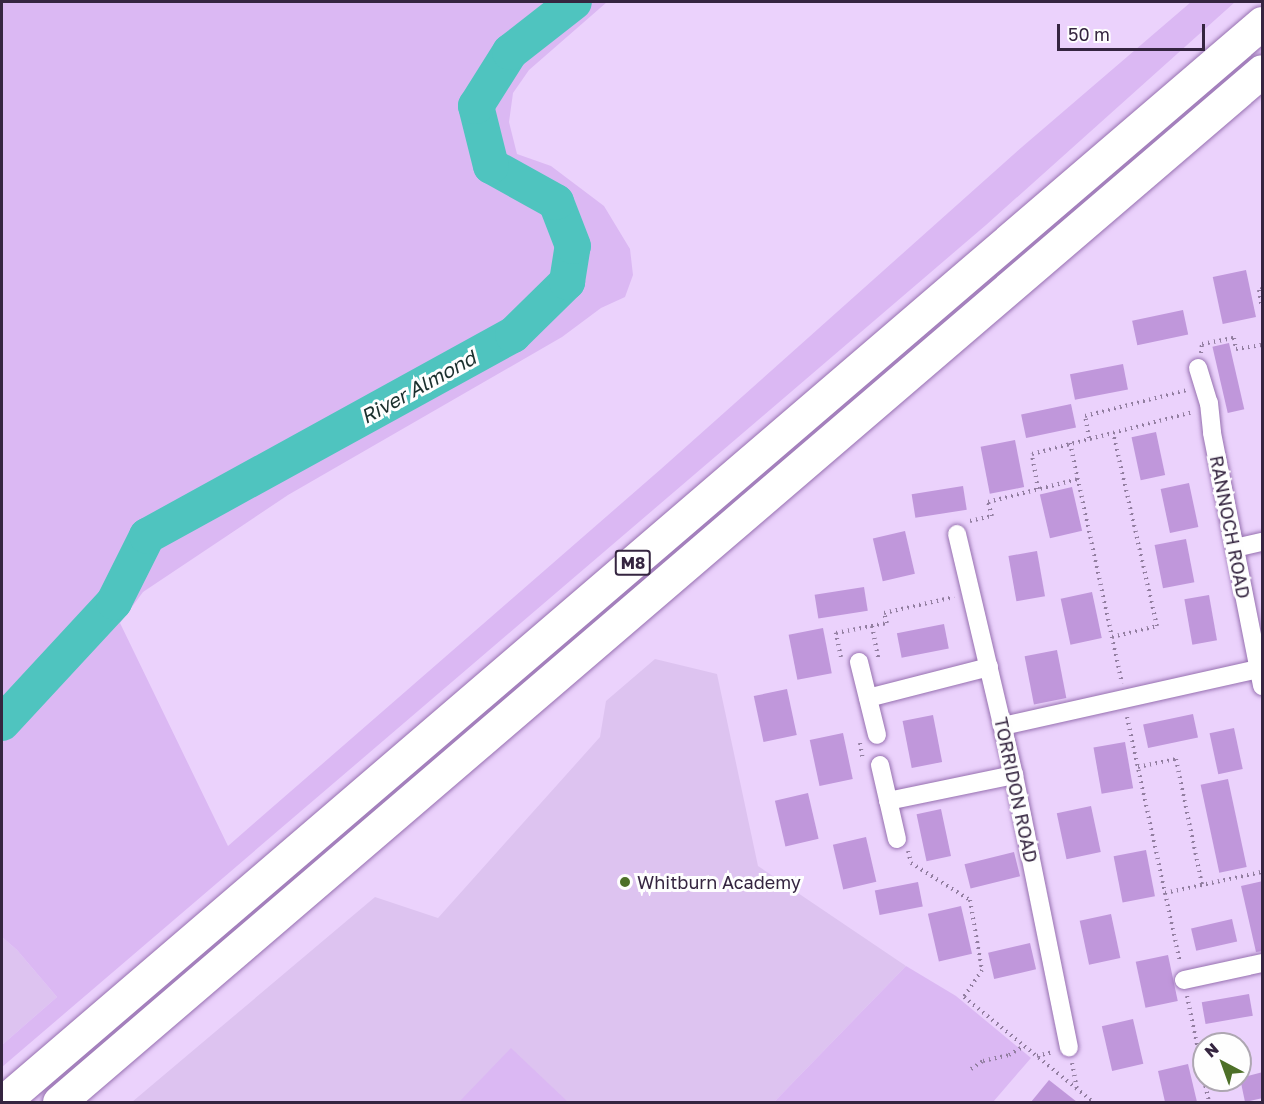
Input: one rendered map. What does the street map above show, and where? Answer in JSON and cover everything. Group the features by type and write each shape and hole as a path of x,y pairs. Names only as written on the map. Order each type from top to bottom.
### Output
{"highway":[{"name":"M8","path":"3,1102 1263,22"},
{"name":"M8","path":"59,1102 1263,71"}],"street":[{"name":"RANNOCH ROAD","path":"1198,368 1210,408 1212,433 1261,677"},
{"name":"TORRIDON ROAD","path":"957,534 1014,775 1069,1048"},
{"path":"1235,548 1263,542"},
{"path":"851,663 868,698 877,735"},
{"path":"868,698 989,667"},
{"path":"1002,726 1126,699 1261,677"},
{"path":"872,765 888,801 897,838"},
{"path":"888,801 1014,775"},
{"path":"1184,980 1263,963"}],"path":[{"path":"1263,289 1259,290 1263,308"},
{"path":"1198,368 1202,345 1234,338 1236,349 1263,345"},
{"path":"1089,438 1085,416 1204,386"},
{"path":"1038,489 1032,453 1210,408"},
{"path":"1112,637 1157,626 1113,433"},
{"path":"1070,443 1126,699 1138,768 1195,1032"},
{"path":"957,534 967,522 992,516 988,502 1078,479"},
{"path":"851,663 836,633 887,623 884,613 971,592"},
{"path":"857,732 872,765"},
{"path":"1138,768 1176,759 1202,885"},
{"path":"897,838 904,837 911,863 970,900 982,970 964,997 1093,1102"},
{"path":"1165,893 1263,872"},
{"path":"971,1069 983,1060 1018,1051 1024,1046"}],"shaded area":[{"path":"2,2 607,2 529,70 513,93 509,122 517,154 551,166 604,206 630,249 633,275 625,297 601,308 562,337 288,495 143,592 120,623 228,846 661,469 1022,147 1191,2 1235,2 986,225 2,1067 2,1045 57,997 17,950 2,937"},
{"name":"Whitburn Academy","path":"655,659 717,674 758,866 906,966 774,1102 132,1102 375,897 438,918 600,737 606,701"},
{"path":"2,937 17,950 57,997 2,1045"},
{"path":"906,966 956,996 1031,1058 993,1102 774,1102"},
{"path":"511,1048 568,1102 459,1102"}],"building":[{"path":"1246,270 1256,317 1223,324 1213,277"},
{"path":"1183,310 1188,334 1137,345 1132,321"},
{"path":"1229,343 1244,409 1228,413 1212,347"},
{"path":"1123,364 1128,390 1075,400 1070,374"},
{"path":"1071,404 1076,427 1026,438 1021,415"},
{"path":"1156,432 1165,475 1141,480 1132,437"},
{"path":"1015,440 1024,487 990,494 981,447"},
{"path":"1189,483 1198,527 1170,533 1161,489"},
{"path":"963,486 967,510 915,518 912,494"},
{"path":"1072,487 1082,531 1050,538 1040,494"},
{"path":"905,531 915,574 883,581 873,538"},
{"path":"1186,539 1194,582 1163,588 1155,545"},
{"path":"1037,551 1045,596 1016,601 1008,556"},
{"path":"864,587 868,611 818,619 815,595"},
{"path":"1092,592 1102,638 1070,645 1061,599"},
{"path":"1209,595 1217,640 1192,645 1184,599"},
{"path":"944,624 949,649 902,658 897,633"},
{"path":"823,628 832,673 797,680 789,635"},
{"path":"1057,650 1066,698 1034,704 1025,656"},
{"path":"787,689 797,735 764,742 754,696"},
{"path":"1193,714 1198,737 1148,748 1143,725"},
{"path":"933,715 942,762 912,768 903,721"},
{"path":"1234,728 1243,769 1218,774 1210,733"},
{"path":"843,733 853,779 820,786 810,740"},
{"path":"1125,742 1133,788 1102,794 1093,748"},
{"path":"1228,779 1247,867 1219,873 1201,785"},
{"path":"808,793 819,839 785,846 775,801"},
{"path":"1091,806 1101,852 1067,859 1057,813"},
{"path":"941,809 951,856 927,861 917,814"},
{"path":"866,837 876,882 843,889 833,845"},
{"path":"1146,850 1155,896 1123,902 1114,856"},
{"path":"1014,852 1020,876 971,889 965,864"},
{"path":"1263,881 1263,951 1256,952 1241,886"},
{"path":"918,882 923,907 880,915 875,890"},
{"path":"961,906 972,954 939,961 928,914"},
{"path":"1111,914 1120,958 1089,965 1080,921"},
{"path":"1232,919 1237,941 1196,951 1191,928"},
{"path":"1030,943 1036,969 994,979 988,953"},
{"path":"1168,955 1178,1001 1145,1008 1136,962"},
{"path":"1249,994 1253,1016 1206,1024 1202,1002"},
{"path":"1133,1019 1143,1064 1112,1071 1102,1026"},
{"path":"1188,1064 1192,1092 1195,1092 1197,1102 1165,1102 1158,1071"},
{"path":"1263,1072 1263,1098 1245,1102 1243,1092 1252,1092 1252,1075"},
{"path":"1049,1080 1077,1102 1031,1102"}],"waterway":[{"name":"River Almond","path":"2,723 114,602 147,536 513,335 567,282 573,246 556,202 491,166 476,106 510,52 574,2"}],"place":[{"name":"Whitburn Academy","path":"625,882"}]}
